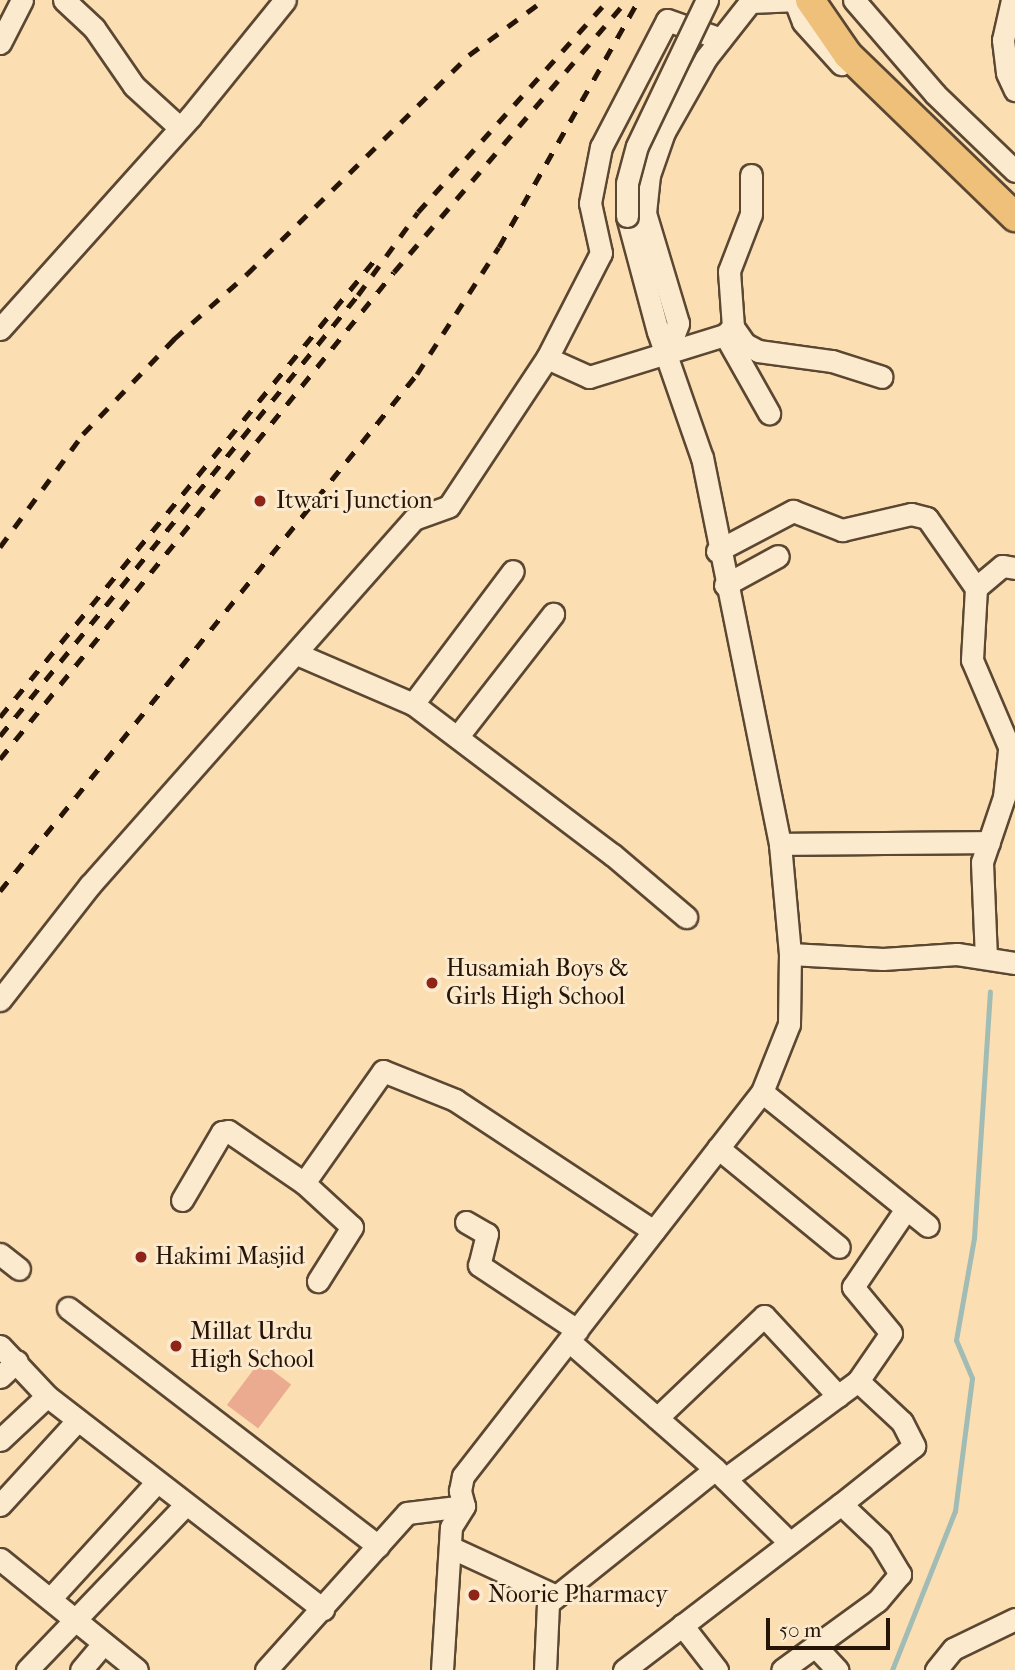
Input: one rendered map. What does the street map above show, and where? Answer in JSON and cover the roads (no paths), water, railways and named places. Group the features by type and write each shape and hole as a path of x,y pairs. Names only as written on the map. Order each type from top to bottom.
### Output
{"main road":[{"path":"802,0 848,55 1015,216"},
{"path":"828,0 870,56 1015,195"}],"street":[{"path":"0,43 22,0"},
{"path":"64,0 94,28 134,86 180,128"},
{"path":"0,329 180,128 285,0"},
{"path":"442,1670 451,1527 464,1506 460,1491 464,1476 762,1092 789,1024 790,954 779,844 717,551 702,458 658,332 626,216 627,183 637,146 707,0"},
{"path":"666,355 678,323 645,213 649,175 685,90 750,2 802,0 803,22 856,80 1015,234"},
{"path":"855,0 936,94 1015,171"},
{"path":"1012,0 1003,40 1007,73 1015,90"},
{"path":"0,1000 90,885 414,519 449,506 547,358 601,253 590,203 601,147 667,20 721,40"},
{"path":"751,175 751,214 729,271 729,331 769,413"},
{"path":"547,358 589,377 666,355 729,331"},
{"path":"729,331 758,351 845,363 882,377"},
{"path":"717,551 793,511 842,530 911,514 927,518 976,588 972,660 1012,755 1004,797 982,862 986,958"},
{"path":"724,585 778,556"},
{"path":"976,588 1002,566 1015,568"},
{"path":"413,704 513,572"},
{"path":"458,736 553,614"},
{"path":"297,654 413,704 458,736 686,917"},
{"path":"779,844 989,842"},
{"path":"790,954 883,959 957,954 1015,963"},
{"path":"304,1183 383,1071 455,1100 654,1231"},
{"path":"762,1092 928,1226"},
{"path":"182,1200 222,1132 228,1131 304,1183 352,1227 318,1280"},
{"path":"718,1148 839,1247"},
{"path":"545,1670 548,1603 720,1474 858,1381 891,1333 853,1287 906,1209"},
{"path":"466,1222 487,1234 479,1265 573,1335 790,1543"},
{"path":"0,1254 19,1269"},
{"path":"68,1308 378,1546"},
{"path":"657,1418 764,1316 838,1396"},
{"path":"0,1346 18,1361 47,1396 156,1483 323,1609"},
{"path":"0,1377 18,1361"},
{"path":"624,1670 914,1446 902,1422 858,1381"},
{"path":"0,1440 47,1396"},
{"path":"0,1505 79,1420"},
{"path":"50,1599 156,1483"},
{"path":"782,1670 877,1601 900,1574 880,1541 841,1504"},
{"path":"27,1670 185,1505"},
{"path":"266,1670 407,1513 464,1506"},
{"path":"450,1547 556,1596"},
{"path":"0,1559 137,1670"},
{"path":"936,1670 953,1648 1015,1619"},
{"path":"682,1625 717,1670"},
{"path":"81,1670 104,1643"},
{"path":"815,1646 837,1670"}],"waterway":[{"path":"892,1670 955,1511 972,1378 956,1340 974,1238 990,992"}],"railway":[{"path":"0,547 83,434 174,339 247,274 469,55 544,0"},
{"path":"0,736 358,295 418,212 608,0"},
{"path":"0,759 394,272 627,0"},
{"path":"0,891 417,374 499,247 639,0"},
{"path":"0,717 377,257"}],"place":[{"name":"Itwari Junction","path":"260,501"},
{"name":"Husamiah Boys & Girls High School","path":"432,983"},
{"name":"Hakimi Masjid","path":"141,1257"},
{"name":"Millat Urdu High School","path":"176,1346"},
{"name":"Noorie Pharmacy","path":"474,1595"}]}
